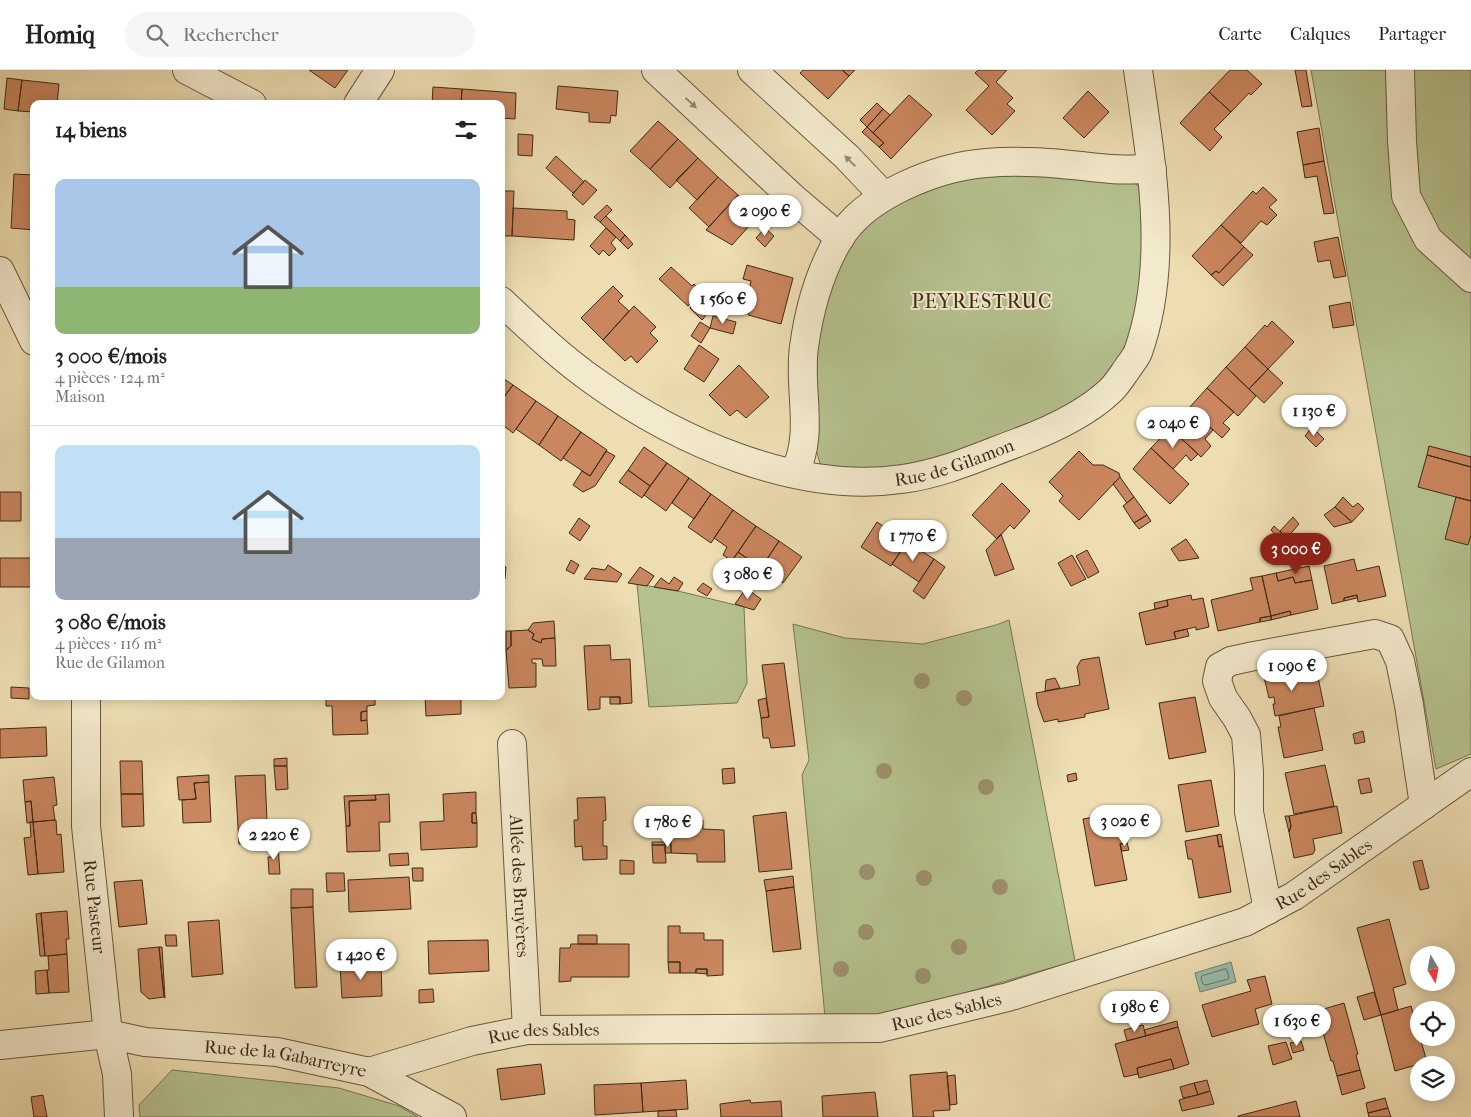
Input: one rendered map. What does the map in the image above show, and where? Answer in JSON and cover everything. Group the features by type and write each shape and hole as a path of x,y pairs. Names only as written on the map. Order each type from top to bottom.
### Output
{"street":[{"path":"187,70 244,100"},
{"path":"361,100 380,70"},
{"path":"656,70 793,198 840,238"},
{"path":"752,70 847,157 884,196"},
{"name":"Rue de Gilamon","path":"505,305 547,344 594,381 642,412 722,452 761,466 794,474 850,481 902,479 943,470 1025,439 1087,410 1113,388 1137,355 1150,307 1156,240 1152,169 1138,70"},
{"path":"1400,70 1406,196 1428,239 1471,278"},
{"path":"794,474 800,462 805,441 804,348 812,304 824,270 840,238 854,220 884,196 907,184 936,173 985,163 1027,162 1113,169 1152,169"},
{"path":"0,271 30,334"},
{"path":"1268,910 1249,812 1249,772 1246,735 1223,698 1217,681 1220,667 1231,661 1254,656 1375,634 1390,639 1400,660 1424,805"},
{"name":"Rue Pasteur","path":"86,700 86,826 108,1034 117,1074 119,1117"},
{"name":"Allée des Bruyères","path":"512,744 527,1030"},
{"name":"Rue des Sables","path":"369,1072 472,1041 527,1030 880,1028 1008,997 1245,922 1294,896 1471,772"},
{"name":"Rue de la Gabarreyre","path":"0,1045 108,1034 145,1042 276,1052 369,1072 452,1117"}],"green space":[{"path":"1311,70 1471,70 1471,754 1436,769"},
{"path":"1008,170 1129,178 1144,191 1140,310 1121,357 1095,392 1052,415 931,462 883,472 821,467 813,439 811,388 825,295 848,241 878,210 937,182"},
{"path":"637,584 678,591 744,607 747,683 737,703 649,707"},
{"path":"1009,620 1075,961 920,1006 866,1017 825,1017 802,775 809,760 793,624 845,638 923,644"},
{"path":"172,1070 339,1088 399,1106 418,1117 140,1117 139,1105"}],"water":[{"path":"1231,962 1236,982 1200,992 1195,973"}],"building":[{"path":"309,70 348,70 335,88"},
{"path":"803,70 842,70 849,76 828,99 800,73"},
{"path":"842,70 855,70 849,76"},
{"path":"978,70 1007,70 996,82 1013,98 1007,104 1015,111 992,135 966,110 989,86 975,73"},
{"path":"1230,70 1247,70 1262,84 1251,95 1249,93 1231,112 1209,92"},
{"path":"1295,70 1306,70 1312,106 1302,107"},
{"path":"7,78 22,80 18,111 4,109"},
{"path":"22,80 59,84 57,100 30,100 30,112 18,111"},
{"path":"558,86 618,91 616,116 611,115 610,123 589,122 589,113 556,109"},
{"path":"433,87 462,89 461,100 432,100"},
{"path":"462,89 516,93 515,119 505,118 505,100 461,100"},
{"path":"1088,91 1109,112 1084,138 1063,118"},
{"path":"1209,92 1231,112 1214,129 1222,137 1210,151 1180,123"},
{"path":"909,95 932,115 891,159 879,147 884,143 873,133"},
{"path":"877,103 883,109 867,127 860,120"},
{"path":"883,109 890,115 873,133 867,127"},
{"path":"658,121 678,139 650,169 630,151"},
{"path":"867,127 884,143 879,147 862,132"},
{"path":"1319,128 1324,161 1303,165 1297,132"},
{"path":"518,134 533,135 532,156 518,155"},
{"path":"678,139 698,158 670,188 650,169"},
{"path":"556,156 584,182 573,193 546,168"},
{"path":"698,158 718,177 697,200 676,180"},
{"path":"1324,161 1334,213 1324,214 1317,176 1305,178 1303,165"},
{"path":"14,174 30,175 30,230 11,228"},
{"path":"718,177 738,195 709,227 689,208"},
{"path":"585,180 597,190 583,205 572,195"},
{"path":"1263,187 1277,200 1269,207 1277,215 1267,225 1261,221 1241,243 1221,225 1253,191 1256,194"},
{"path":"505,191 514,191 512,236 505,236"},
{"path":"738,195 759,215 732,245 706,230"},
{"path":"607,205 612,210 600,222 594,217"},
{"path":"513,208 567,211 567,219 575,220 574,240 512,236"},
{"path":"606,216 625,235 620,241 600,222"},
{"path":"1221,225 1244,247 1219,273 1216,271 1211,275 1192,256"},
{"path":"606,228 616,237 611,243 616,249 609,256 603,250 599,255 590,246"},
{"path":"765,228 774,236 765,247 756,238"},
{"path":"625,235 633,244 628,249 620,241"},
{"path":"1338,237 1346,276 1334,278 1330,260 1318,262 1314,242"},
{"path":"1244,247 1253,255 1223,286 1211,275 1216,271 1219,273"},
{"path":"747,265 793,278 781,324 748,315 752,297 748,295 751,281 743,279"},
{"path":"671,267 692,286 694,284 701,292 688,306 659,279"},
{"path":"613,286 623,296 618,301 629,311 603,340 581,318"},
{"path":"704,293 715,304 702,320 690,308"},
{"path":"1350,302 1354,325 1333,328 1329,306"},
{"path":"634,306 656,327 650,333 658,341 637,363 631,356 625,361 603,340"},
{"path":"713,316 736,322 733,334 710,328"},
{"path":"1272,321 1294,342 1268,369 1245,347 1265,325 1267,327"},
{"path":"700,322 710,328 701,343 691,336"},
{"path":"699,345 719,359 704,382 684,369"},
{"path":"1245,347 1268,369 1249,389 1226,367"},
{"path":"739,365 769,397 746,418 737,410 730,416 709,395"},
{"path":"1226,367 1256,396 1238,416 1207,388"},
{"path":"1268,369 1283,383 1264,403 1249,389"},
{"path":"505,380 513,385 505,396"},
{"path":"513,385 536,401 513,433 505,427 505,396"},
{"path":"1207,388 1234,412 1223,423 1230,429 1222,438 1189,408"},
{"path":"536,401 558,416 539,445 516,429"},
{"path":"1189,408 1213,430 1205,439 1211,446 1201,457 1170,428"},
{"path":"558,416 581,432 561,461 539,445"},
{"path":"1312,427 1324,439 1316,447 1305,436"},
{"path":"1170,428 1198,454 1191,461 1186,455 1173,469 1151,448"},
{"path":"581,432 607,450 590,476 563,458"},
{"path":"1429,446 1471,457 1471,467 1427,455"},
{"path":"644,447 667,463 650,486 628,470"},
{"path":"1151,448 1189,484 1170,504 1133,469"},
{"path":"606,451 615,456 595,486 583,492 573,485 582,471 590,476"},
{"path":"1079,451 1093,465 1103,465 1119,473 1120,477 1079,520 1059,501 1063,496 1049,482"},
{"path":"1427,455 1471,467 1471,501 1418,487"},
{"path":"667,463 689,478 666,511 644,495"},
{"path":"628,470 650,486 642,498 619,482"},
{"path":"1120,477 1134,497 1127,503 1113,484"},
{"path":"689,478 711,494 694,519 672,503"},
{"path":"1002,483 1030,511 1014,529 1010,525 997,539 972,515"},
{"path":"0,492 21,492 21,521 0,521"},
{"path":"711,494 733,510 711,543 688,527"},
{"path":"1134,497 1147,515 1134,523 1123,506"},
{"path":"1343,497 1353,507 1358,503 1364,509 1352,522 1335,507"},
{"path":"1456,497 1471,501 1471,535 1468,545 1445,539"},
{"path":"1335,507 1352,522 1334,527 1324,515"},
{"path":"733,510 756,526 732,561 723,555 727,547 714,538"},
{"path":"1147,515 1151,521 1139,529 1134,523"},
{"path":"1293,517 1299,524 1287,538 1280,531"},
{"path":"579,518 590,526 580,541 569,533"},
{"path":"877,522 907,542 891,566 861,547"},
{"path":"756,526 779,541 761,568 738,552"},
{"path":"1274,526 1290,540 1282,542 1271,530"},
{"path":"1001,534 1014,569 995,576 986,550"},
{"path":"1186,539 1199,558 1179,561 1171,549"},
{"path":"779,541 802,557 783,583 761,568"},
{"path":"907,542 934,559 919,582 892,564"},
{"path":"1087,550 1099,572 1088,578 1076,556"},
{"path":"738,552 761,568 753,579 730,563"},
{"path":"1072,555 1086,579 1071,586 1058,563"},
{"path":"0,558 30,558 30,587 0,587"},
{"path":"934,559 945,567 924,599 913,591"},
{"path":"1354,559 1357,571 1379,566 1386,596 1358,602 1357,595 1344,598 1344,601 1332,604 1324,566"},
{"path":"571,560 579,565 574,574 566,570"},
{"path":"608,565 622,574 617,582 584,579 592,568 605,570"},
{"path":"1309,566 1312,580 1295,583 1293,577 1278,581 1276,573"},
{"path":"640,567 654,576 647,586 628,583"},
{"path":"1276,573 1278,581 1293,577 1295,583 1312,580 1318,609 1291,615 1290,611 1271,616 1262,576"},
{"path":"1262,576 1271,616 1260,618 1260,622 1218,631 1211,600 1253,590 1250,578"},
{"path":"674,577 683,583 678,591 654,587 661,578 669,584"},
{"path":"703,583 712,589 707,596 697,590"},
{"path":"746,588 761,599 754,610 735,604"},
{"path":"1191,595 1192,600 1203,598 1209,627 1196,630 1196,627 1174,632 1176,639 1146,645 1139,613 1168,606 1167,600"},
{"path":"1357,595 1357,598 1344,601 1344,598"},
{"path":"1167,600 1168,606 1155,609 1154,603"},
{"path":"1290,611 1291,615 1271,620 1271,616"},
{"path":"1271,616 1271,620 1260,622 1260,618"},
{"path":"554,621 555,638 542,639 541,643 532,639 534,634 528,630 533,623"},
{"path":"1187,629 1189,636 1176,639 1174,632"},
{"path":"528,630 534,634 532,639 541,643 542,639 555,638 556,666 543,666 542,659 532,659 532,663 536,663 536,687 509,688 506,650 511,646 511,631"},
{"path":"506,631 511,631 511,646 506,650"},
{"path":"610,645 611,660 630,659 632,703 620,704 620,697 600,697 600,709 588,710 584,646"},
{"path":"1099,657 1109,709 1085,714 1085,717 1058,722 1058,719 1044,722 1036,693 1080,685 1077,667 1081,660"},
{"path":"784,663 795,746 771,748 769,738 763,738 761,718 769,717 762,665"},
{"path":"1293,667 1296,681 1318,677 1324,706 1275,716 1274,697 1269,698 1263,673"},
{"path":"1055,678 1060,688 1045,691 1046,680"},
{"path":"11,687 29,688 29,699 11,698"},
{"path":"610,697 620,697 620,704 610,704"},
{"path":"1195,697 1206,752 1169,759 1159,703"},
{"path":"766,698 769,717 761,718 758,700"},
{"path":"326,700 375,700 375,705 367,706 367,711 361,712 361,721 367,720 368,734 333,735 332,706 326,706"},
{"path":"425,700 461,700 461,714 426,716"},
{"path":"1314,708 1323,750 1284,758 1278,727 1281,727 1279,716"},
{"path":"367,711 367,720 361,721 361,712"},
{"path":"46,727 47,756 0,758 0,729"},
{"path":"1363,731 1365,742 1355,744 1353,734"},
{"path":"287,758 287,766 274,766 274,759"},
{"path":"120,761 142,761 143,794 121,794"},
{"path":"1325,765 1334,806 1294,814 1285,773"},
{"path":"274,766 287,766 288,789 276,790"},
{"path":"734,768 735,783 723,784 722,769"},
{"path":"1076,773 1077,780 1068,782 1067,775"},
{"path":"209,775 209,782 194,783 196,799 179,800 177,777"},
{"path":"265,775 268,844 239,844 235,776"},
{"path":"54,777 57,805 53,806 55,820 33,822 31,801 25,802 23,780"},
{"path":"1369,778 1372,792 1361,794 1358,780"},
{"path":"1211,780 1219,826 1186,832 1178,785"},
{"path":"209,782 211,822 183,823 182,800 196,799 194,783"},
{"path":"476,792 476,813 472,813 472,823 477,823 477,847 421,850 420,822 444,821 443,794"},
{"path":"121,794 143,794 144,826 122,827"},
{"path":"389,794 390,822 379,822 380,851 347,852 346,826 350,826 349,801 376,800 375,795"},
{"path":"375,795 376,800 349,801 350,826 346,826 344,796"},
{"path":"605,797 606,820 603,821 603,846 607,846 607,859 583,860 582,846 575,847 574,820 578,820 577,798"},
{"path":"31,801 33,822 27,823 25,802"},
{"path":"1337,806 1342,833 1313,839 1315,850 1313,854 1294,858 1289,832 1291,826 1289,816"},
{"path":"786,812 792,869 759,872 753,816"},
{"path":"1122,812 1127,843 1120,844 1127,880 1095,886 1083,819"},
{"path":"472,813 476,813 477,823 472,823"},
{"path":"1285,816 1289,816 1291,826 1289,832"},
{"path":"56,820 57,835 61,834 64,872 38,874 33,822"},
{"path":"703,820 703,829 724,830 725,862 697,862 697,854 671,853 670,821"},
{"path":"30,822 33,822 38,874 28,875 24,838 31,837"},
{"path":"1221,834 1223,846 1219,847 1217,835"},
{"path":"1217,835 1219,847 1223,846 1231,892 1199,898 1192,859 1188,859 1185,841"},
{"path":"652,842 665,842 665,845 652,845"},
{"path":"665,842 671,842 671,853 665,853"},
{"path":"1127,843 1129,850 1122,851 1120,844"},
{"path":"278,845 280,874 269,874 268,857 272,857 272,846"},
{"path":"652,845 665,845 666,863 653,863"},
{"path":"408,853 409,865 390,866 389,854"},
{"path":"620,860 634,861 634,874 620,874"},
{"path":"1422,860 1429,888 1420,890 1413,862"},
{"path":"412,868 423,868 423,881 413,881"},
{"path":"326,873 344,873 345,891 327,892"},
{"path":"793,876 794,887 766,891 764,880"},
{"path":"409,877 411,909 349,912 348,880"},
{"path":"142,880 147,924 119,927 114,882"},
{"path":"794,887 801,949 773,952 766,891"},
{"path":"291,889 313,889 313,907 291,908"},
{"path":"313,907 317,987 295,988 291,908"},
{"path":"67,911 69,939 66,939 67,954 45,956 41,913"},
{"path":"41,913 45,956 40,956 36,914"},
{"path":"1389,919 1406,984 1393,988 1398,1010 1381,1015 1357,928"},
{"path":"219,920 223,974 192,977 188,922"},
{"path":"668,926 680,926 680,933 704,933 704,940 723,940 723,975 707,976 707,969 696,969 696,973 680,973 680,962 668,962"},
{"path":"165,935 176,935 177,946 166,946"},
{"path":"578,935 597,935 597,944 578,944"},
{"path":"488,940 489,971 429,974 428,941"},
{"path":"571,944 629,944 629,977 571,977 571,981 559,982 560,948 570,948"},
{"path":"159,947 162,947 165,998 164,997"},
{"path":"159,947 164,997 149,999 141,992 138,949"},
{"path":"67,954 69,992 49,993 48,956"},
{"path":"668,962 680,962 680,973 669,973"},
{"path":"381,964 382,996 342,998 340,966"},
{"path":"696,969 707,969 707,974 696,973"},
{"path":"47,970 49,993 36,994 35,971"},
{"path":"1265,976 1272,1004 1255,1009 1259,1024 1212,1037 1202,1005 1251,991 1247,980"},
{"path":"433,989 434,1002 419,1003 419,990"},
{"path":"1374,992 1381,1015 1364,1020 1357,997"},
{"path":"1344,1003 1358,1054 1356,1055 1360,1070 1337,1076 1317,1011"},
{"path":"1410,1006 1410,1046 1422,1046 1425,1056 1410,1056 1410,1067 1395,1071 1381,1015"},
{"path":"1177,1021 1178,1027 1146,1036 1144,1030"},
{"path":"1143,1025 1146,1036 1127,1041 1124,1030"},
{"path":"1178,1027 1189,1064 1174,1069 1171,1059 1137,1068 1138,1074 1124,1077 1115,1044"},
{"path":"1301,1041 1304,1050 1293,1053 1290,1043"},
{"path":"1286,1042 1292,1059 1273,1065 1268,1046"},
{"path":"1171,1059 1174,1069 1139,1078 1137,1068"},
{"path":"541,1064 545,1094 501,1100 497,1069"},
{"path":"1360,1070 1365,1088 1342,1095 1337,1076"},
{"path":"947,1072 950,1110 933,1111 934,1117 913,1117 910,1075"},
{"path":"955,1075 957,1104 950,1105 947,1076"},
{"path":"686,1080 688,1109 643,1112 641,1083"},
{"path":"1207,1080 1210,1091 1198,1095 1194,1083"},
{"path":"641,1083 643,1112 595,1115 594,1085"},
{"path":"1194,1083 1198,1095 1183,1098 1180,1087"},
{"path":"1210,1091 1214,1104 1182,1111 1179,1100"},
{"path":"875,1092 878,1117 823,1117 822,1096"},
{"path":"43,1095 47,1117 34,1117 31,1097"},
{"path":"1385,1098 1388,1108 1368,1113 1366,1103"},
{"path":"750,1100 751,1103 781,1101 782,1117 721,1117 720,1104"},
{"path":"1296,1101 1300,1117 1238,1117 1238,1116"},
{"path":"1388,1108 1391,1117 1369,1117 1368,1113"},
{"path":"676,1110 677,1117 658,1117 658,1111"}],"district":[{"name":"PEYRESTRUC","path":"982,301"}]}
